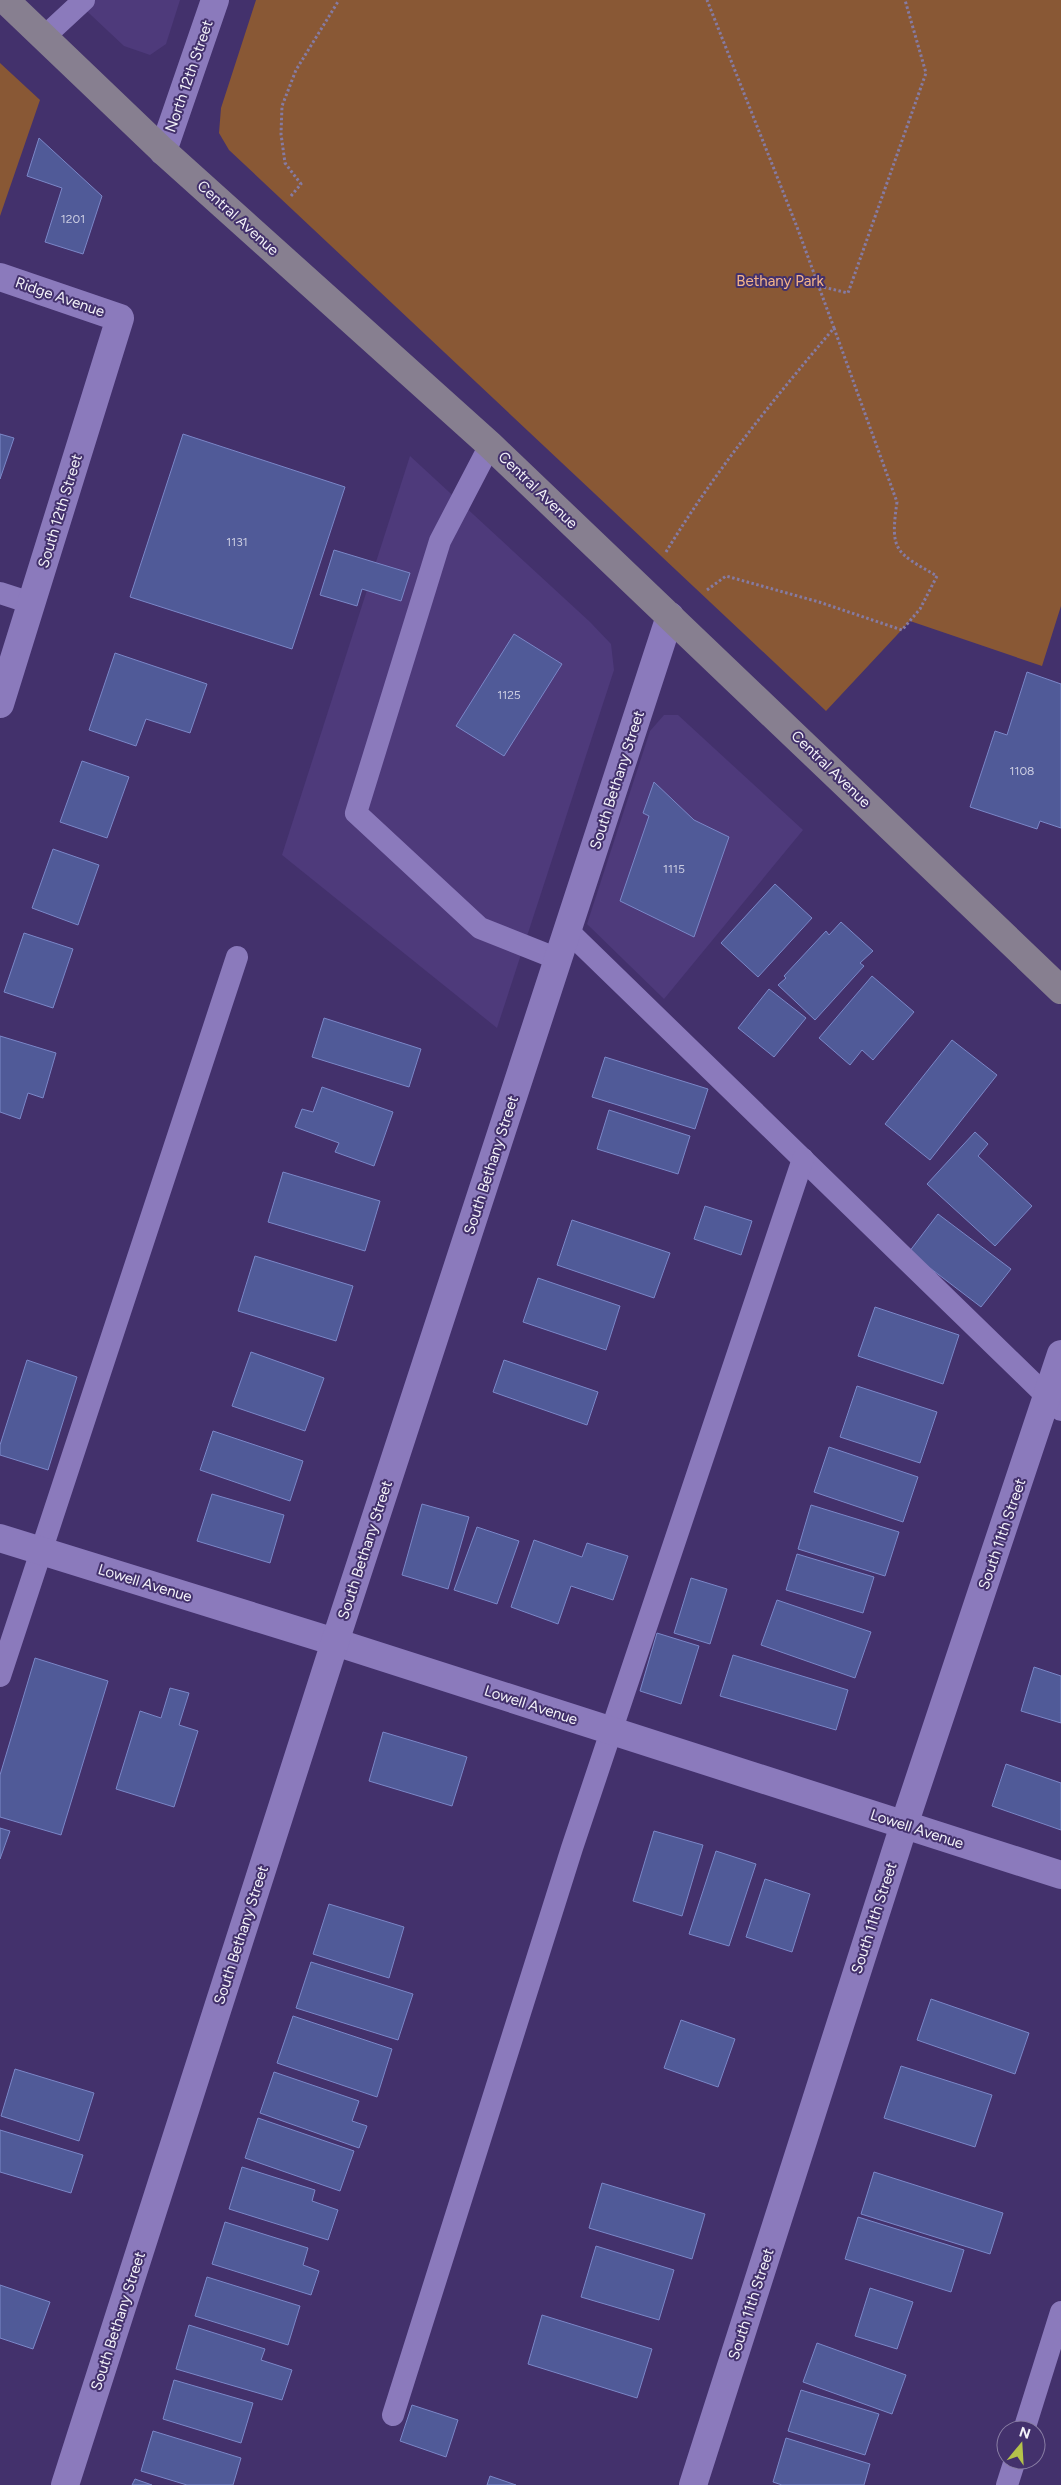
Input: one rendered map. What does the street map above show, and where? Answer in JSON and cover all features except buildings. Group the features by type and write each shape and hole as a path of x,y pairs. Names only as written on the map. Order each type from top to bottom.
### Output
{"main road":[{"name":"Central Avenue","path":"5,0 163,152 490,445 1061,990"}],"street":[{"name":"North 12th Street","path":"163,152 215,0"},
{"name":"Ridge Avenue","path":"0,277 120,318"},
{"name":"South 12th Street","path":"0,704 120,318"},
{"name":"South Bethany Street","path":"65,2485 335,1642 670,616"},
{"name":"South 11th Street","path":"693,2485 904,1824 1054,1403 1061,1354"},
{"name":"Lowell Avenue","path":"0,1538 335,1642 1061,1875"}],"lane":[{"path":"43,38 84,0"},
{"path":"490,445 440,541 356,813 480,928 558,959"},
{"path":"0,593 31,603"},
{"path":"568,931 1054,1403"},
{"path":"0,1676 237,957"},
{"path":"393,2415 570,1857 803,1159"},
{"path":"1027,2420 1061,2312"},
{"path":"1007,2485 1012,2470"}],"path":[{"path":"291,196 301,184 285,163 281,134 282,106 296,70 339,0"},
{"path":"707,0 798,227 897,502 892,532 896,547 910,561 937,576 920,609 902,630 819,602 726,576 707,590"},
{"path":"818,286 848,293 926,73 905,0"},
{"path":"666,552 720,469 764,411 834,328"}],"shaded area":[{"path":"75,0 180,0 166,44 150,55 124,46"},
{"path":"410,456 590,622 611,644 614,670 497,1028 282,855"},
{"path":"664,715 678,715 803,830 664,999 587,924 650,731"}],"green space":[{"name":"Bethany Park","path":"256,0 1061,0 1061,606 1042,666 910,621 826,711 229,150 219,133 221,108"},
{"path":"0,63 40,100 0,216"}]}
